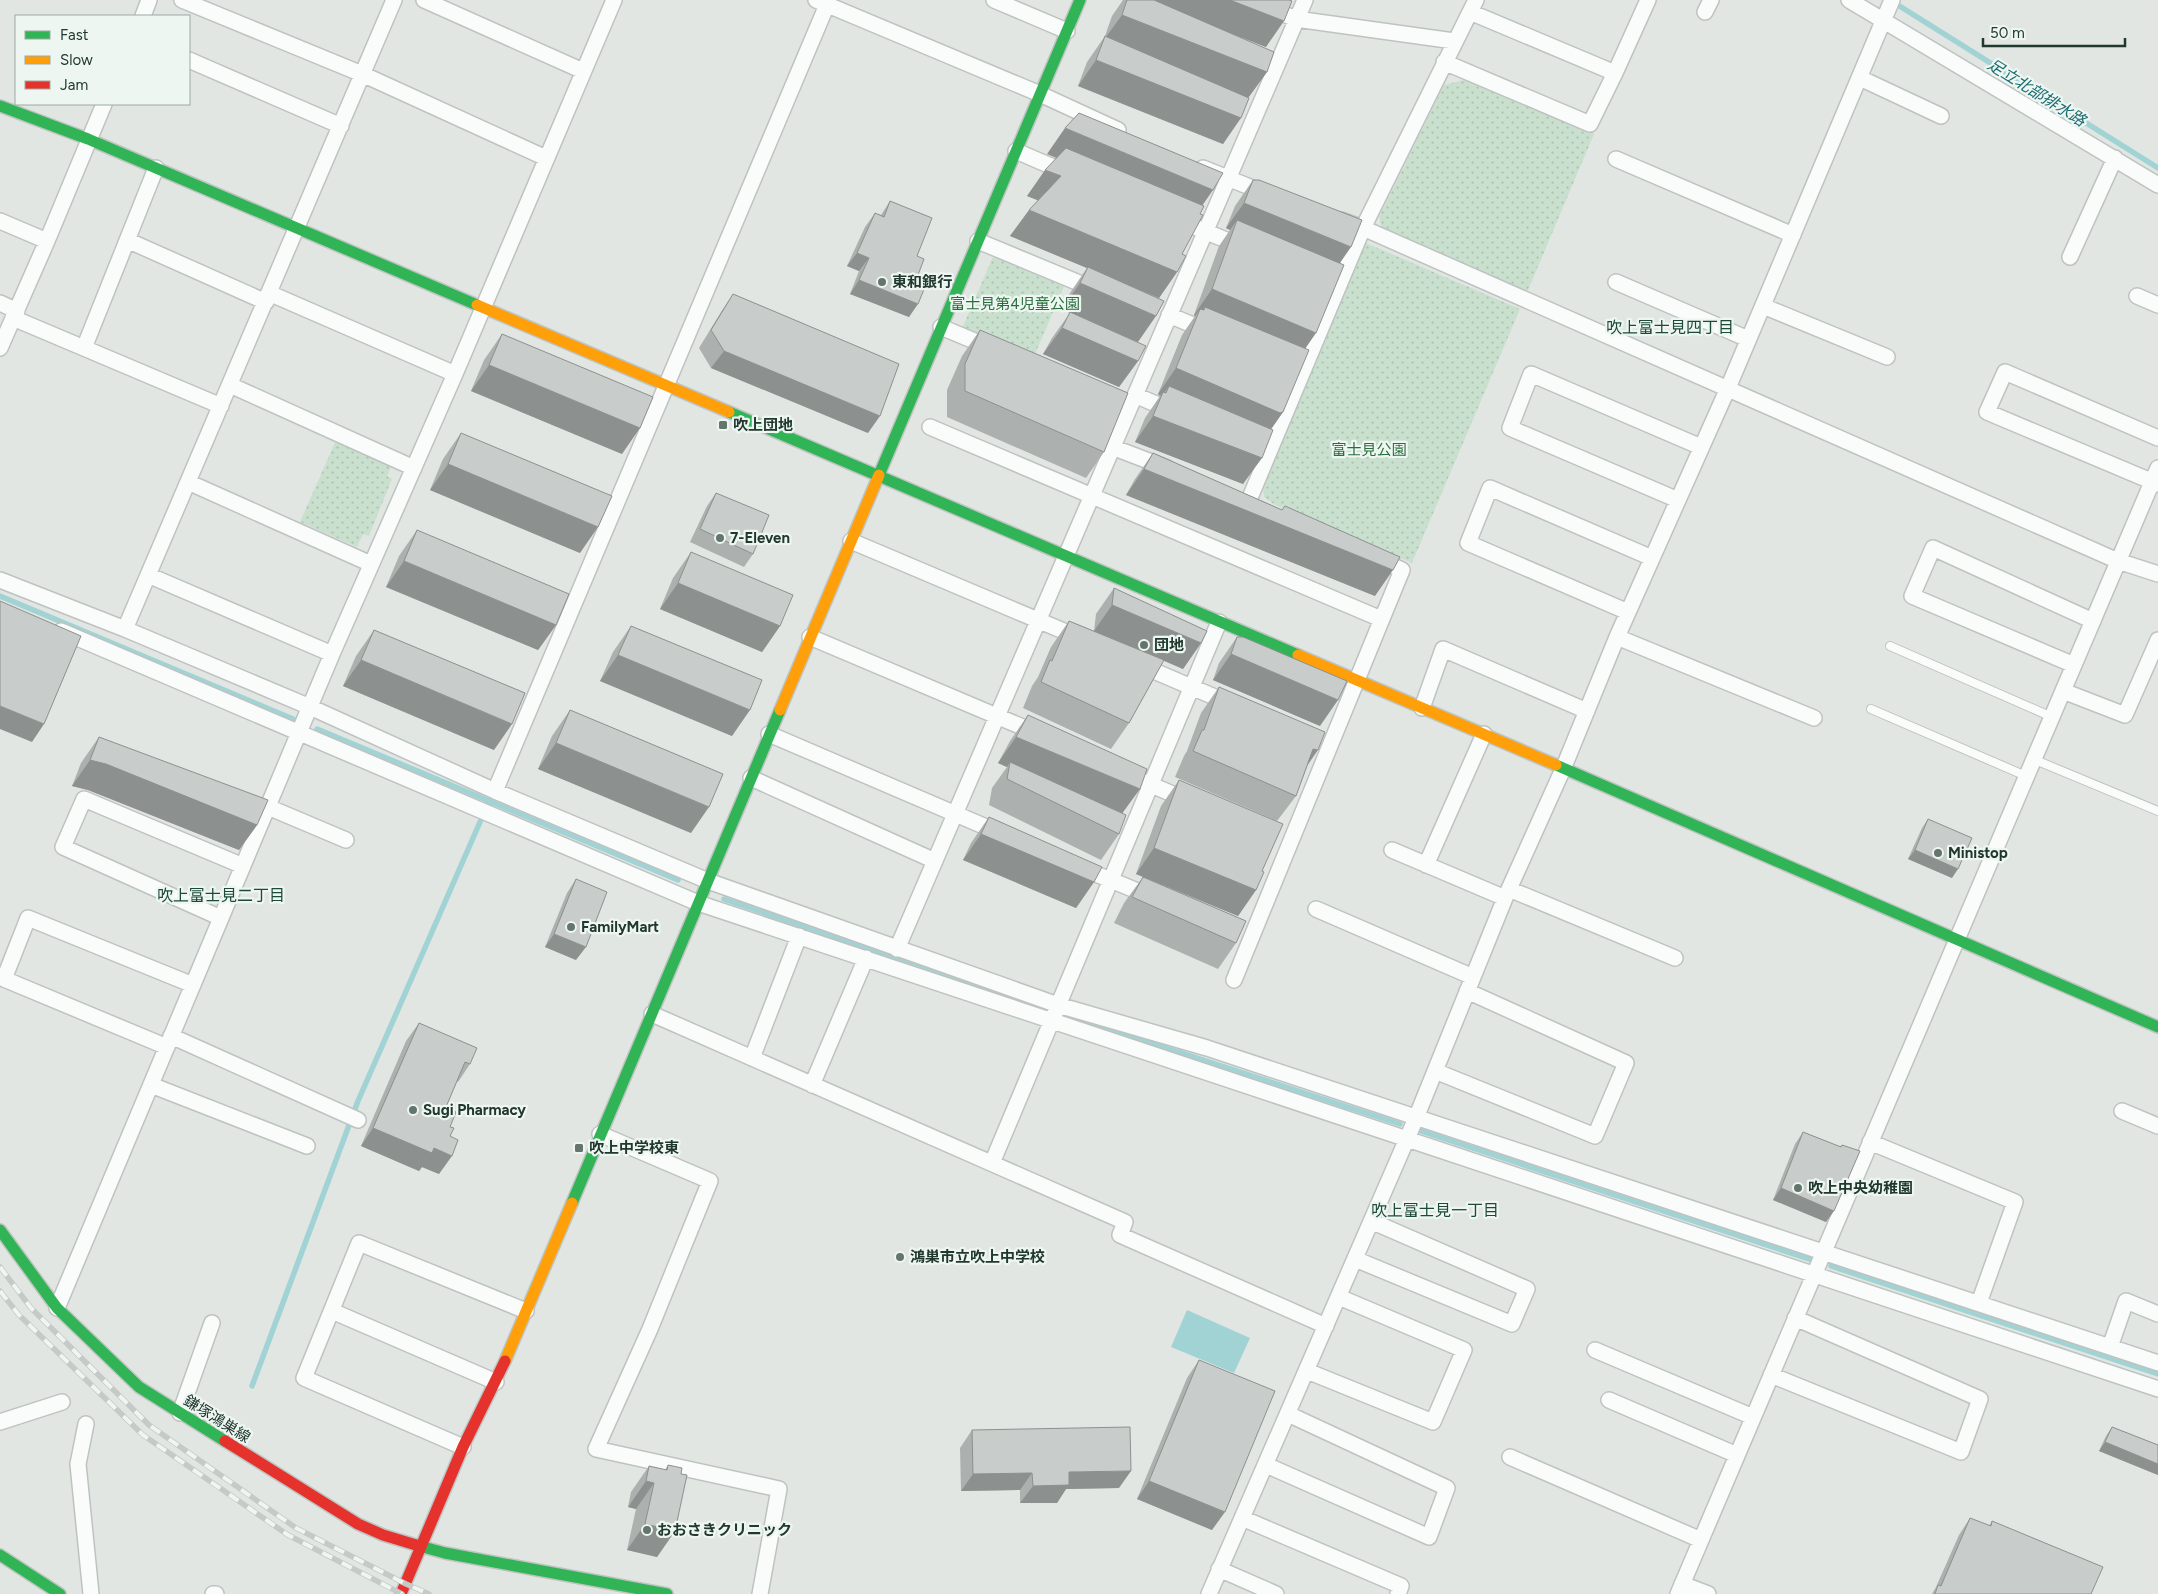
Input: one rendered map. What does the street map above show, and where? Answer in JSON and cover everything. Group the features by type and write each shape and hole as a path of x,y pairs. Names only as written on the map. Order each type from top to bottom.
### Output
{"street":[{"path":"143,15 150,0"},
{"path":"182,0 362,74 546,158"},
{"path":"125,629 394,0"},
{"path":"424,0 583,71"},
{"path":"57,1308 332,654 455,374 614,0"},
{"path":"994,0 1067,31"},
{"path":"401,1594 463,1447 496,1382 1080,0"},
{"path":"1250,0 1296,19 1454,41"},
{"path":"897,949 1092,495 1128,402 1205,232 1305,0"},
{"path":"1444,62 1590,124 1648,0"},
{"path":"1849,0 2158,185"},
{"path":"1208,1594 1307,1372 1406,1137 1416,1118 1507,894 1588,711 1617,637 1728,388 1892,0"},
{"path":"494,791 666,385 824,2 1040,94 1129,135"},
{"path":"1231,493 1254,502 1269,452 1363,228 1473,6 1615,73"},
{"path":"190,60 341,126"},
{"path":"1860,78 1941,116"},
{"path":"0,348 104,105"},
{"path":"0,106 156,168 297,230 666,385 1484,734 2158,1027"},
{"path":"1016,151 1079,178"},
{"path":"2070,257 2115,158"},
{"path":"1616,159 1793,235"},
{"path":"1192,163 1282,199"},
{"path":"84,348 156,168"},
{"path":"1327,215 1363,228 2118,561 2158,574"},
{"path":"0,221 47,241"},
{"path":"1187,224 1259,253"},
{"path":"127,240 455,374"},
{"path":"978,241 1113,297"},
{"path":"1321,279 1339,286"},
{"path":"1616,282 1748,339"},
{"path":"2137,296 2158,304"},
{"path":"0,303 15,314 84,348 221,406"},
{"path":"1763,306 1887,357"},
{"path":"1165,317 1223,337"},
{"path":"941,327 1004,354"},
{"path":"1285,364 1303,371"},
{"path":"1708,1594 1680,1589 1955,940 2118,561 2156,478 1987,412 2005,372 2158,438"},
{"path":"1678,500 1510,428 1531,374 1701,447"},
{"path":"230,385 414,468"},
{"path":"1128,402 1188,418"},
{"path":"930,427 1381,619"},
{"path":"1251,444 1269,452"},
{"path":"1112,447 1176,472"},
{"path":"188,482 371,564"},
{"path":"1628,612 1468,544 1490,488 1652,558"},
{"path":"851,541 1092,644"},
{"path":"2074,665 1912,596 1933,548 2093,621"},
{"path":"1234,980 1290,843 1325,743 1356,680 1402,570 1366,553"},
{"path":"148,575 332,654"},
{"path":"0,580 125,629 310,707 494,791 708,881 1058,1005 1207,1048 2158,1363"},
{"path":"992,1163 1219,622"},
{"path":"45,624 698,903 1406,1137 2158,1389"},
{"path":"810,637 1051,740"},
{"path":"1617,637 1814,718"},
{"path":"2063,691 2125,716 2158,640"},
{"path":"1422,708 1443,649 1588,711"},
{"path":"1128,660 1247,711"},
{"path":"770,734 1010,837"},
{"path":"1426,865 1484,734"},
{"path":"1132,776 1203,806"},
{"path":"751,778 935,861"},
{"path":"221,918 63,847 84,799 243,866"},
{"path":"268,808 346,840"},
{"path":"1272,836 1290,843"},
{"path":"1392,850 1426,865 1675,958"},
{"path":"1065,861 1163,902"},
{"path":"1316,908 1473,977"},
{"path":"193,985 28,918 4,979 169,1042 358,1120"},
{"path":"1234,931 1252,938"},
{"path":"752,1058 799,936"},
{"path":"812,1085 866,958"},
{"path":"1435,1071 1595,1136 1626,1063 1467,992"},
{"path":"652,1014 1124,1222 1120,1235 1326,1326"},
{"path":"151,1085 307,1146"},
{"path":"2122,1110 2158,1126"},
{"path":"600,1134 710,1181 650,1329 596,1448 779,1489 760,1594"},
{"path":"1870,1142 2015,1202 1979,1304"},
{"path":"1355,1259 1512,1324 1527,1289 1371,1221"},
{"name":"鎌塚鴻巣線","path":"0,1230 57,1308 139,1387 358,1524 422,1547 667,1594"},
{"path":"463,1447 304,1378 359,1243 526,1310"},
{"path":"1307,1372 1433,1422 1464,1350 1339,1297"},
{"path":"2110,1347 2126,1301 2158,1314"},
{"path":"332,1311 496,1382"},
{"path":"1772,1375 1960,1452 1980,1399 1796,1318"},
{"path":"180,1413 212,1323"},
{"path":"1596,1350 1753,1417"},
{"path":"1609,1400 1737,1455"},
{"path":"0,1422 62,1402"},
{"path":"1266,1465 1429,1537 1447,1488 1288,1414"},
{"path":"86,1424 78,1464 91,1594"},
{"path":"1510,1457 1701,1540"},
{"path":"1242,1518 1401,1586 1398,1594"},
{"path":"0,1555 60,1594"},
{"path":"1219,1569 1276,1594"}],"lane":[{"path":"1890,646 2052,717"},
{"path":"1871,709 2026,776"},
{"path":"2033,759 2158,811"}],"green space":[{"path":"1467,79 1594,134 1526,295 1383,234 1379,217 1444,85"},
{"name":"富士見公園","path":"1366,243 1520,309 1412,563 1275,505 1264,497 1263,484"},
{"name":"富士見第4児童公園","path":"995,252 1066,282 1032,361 961,331"},
{"path":"336,440 392,465 387,476 392,479 369,536 363,534 357,547 300,522"}],"water":[{"path":"1187,1310 1250,1338 1234,1373 1171,1347"}],"building":[{"path":"1127,0 1154,0 1274,52 1267,72 1122,15"},
{"path":"1230,0 1289,0 1292,1 1284,21"},
{"path":"1105,36 1249,98 1241,118 1096,60"},
{"path":"1079,113 1223,173 1213,190 1065,128"},
{"path":"1066,148 1204,206 1200,214 1203,215 1182,254 1186,256 1177,272 1029,210 1061,176 1045,170"},
{"path":"1253,180 1259,180 1362,220 1351,247 1244,203"},
{"path":"890,201 932,218 917,256 924,259 915,283 925,287 918,304 859,280 869,258 857,253 875,213 884,217"},
{"path":"1237,220 1344,265 1316,333 1212,289"},
{"path":"1088,267 1164,301 1156,316 1080,283"},
{"path":"733,294 899,364 880,416 724,351 711,330"},
{"path":"1205,307 1309,350 1283,412 1280,413 1176,368 1200,309 1204,310"},
{"path":"1070,312 1146,346 1138,361 1062,328"},
{"path":"980,330 1128,393 1104,452 965,391 965,364"},
{"path":"502,334 653,397 640,428 489,365"},
{"path":"1169,386 1273,430 1262,458 1153,416 1163,392 1166,393"},
{"path":"461,433 612,496 598,527 448,464"},
{"path":"1153,453 1282,510 1285,506 1400,557 1393,570 1144,469"},
{"path":"716,493 769,515 753,554 700,529"},
{"path":"417,530 569,594 556,625 404,561"},
{"path":"691,552 793,595 780,626 678,583"},
{"path":"1114,588 1207,631 1201,643 1112,605"},
{"path":"0,601 81,636 44,724 0,706"},
{"path":"1069,621 1164,660 1129,723 1041,682"},
{"path":"631,626 762,680 750,710 618,655"},
{"path":"374,630 525,693 512,724 361,660"},
{"path":"1237,637 1243,637 1347,681 1338,700 1231,654"},
{"path":"1219,687 1325,732 1318,750 1313,749 1296,796 1193,751 1202,730 1204,730"},
{"path":"570,710 723,774 709,807 556,743"},
{"path":"1028,715 1147,769 1140,789 1016,737"},
{"path":"99,737 268,800 257,825 106,764 90,760"},
{"path":"1010,762 1126,815 1119,834 1007,779"},
{"path":"1179,780 1283,824 1262,871 1264,872 1256,890 1154,848"},
{"path":"989,817 1102,867 1094,882 981,834"},
{"path":"1928,819 1972,838 1958,869 1915,850"},
{"path":"1143,877 1246,921 1236,943 1132,897"},
{"path":"576,879 607,892 586,947 554,934"},
{"path":"419,1023 477,1048 470,1064 465,1062 446,1107 456,1112 450,1127 454,1128 450,1136 458,1140 452,1156 434,1148 432,1153 373,1128"},
{"path":"1803,1132 1841,1147 1842,1145 1860,1151 1834,1211 1781,1188"},
{"path":"1199,1360 1275,1391 1225,1512 1149,1481"},
{"path":"1130,1427 1131,1471 1069,1472 1069,1485 1033,1486 1032,1473 973,1474 972,1430"},
{"path":"2112,1427 2158,1445 2158,1464 2105,1442"},
{"path":"668,1465 682,1468 681,1474 687,1475 675,1531 645,1524 654,1483 646,1481 649,1466 667,1470"},
{"path":"1970,1518 1991,1526 1992,1521 2103,1567 2091,1594 1935,1594 1938,1585 1941,1586"}],"waterway":[{"name":"足立北部排水路","path":"1893,2 2158,168"},
{"path":"0,596 293,719"},
{"path":"317,729 678,880"},
{"path":"252,1386 358,1101 494,790"},
{"path":"724,899 1046,1009"},
{"path":"1064,1015 1400,1124"},
{"path":"1421,1131 1809,1259"},
{"path":"1831,1266 2158,1374"}],"railway":[{"path":"0,1267 31,1308 149,1425 296,1528 429,1594"},
{"path":"0,1291 19,1315 143,1435 288,1535 402,1594"}],"traffic: fast":[{"path":"879,475 1080,0"},
{"path":"0,106 88,139 477,305"},
{"path":"729,412 1298,655"},
{"path":"572,1203 780,710"},
{"path":"1556,765 2158,1027"},
{"path":"0,1230 57,1308 139,1387 225,1441"},
{"path":"416,1545 445,1553 667,1594"},
{"path":"0,1555 60,1594"}],"traffic: slow":[{"path":"477,305 729,412"},
{"path":"780,710 879,475"},
{"path":"1298,655 1556,765"},
{"path":"505,1361 572,1203"}],"traffic: jam":[{"path":"401,1594 463,1447 505,1361"},
{"path":"225,1441 358,1524 383,1535 416,1545"}],"place":[{"name":"東和銀行","path":"882,282"},
{"name":"吹上団地","path":"723,425"},
{"name":"7-Eleven","path":"720,538"},
{"name":"団地","path":"1144,645"},
{"name":"Ministop","path":"1938,853"},
{"name":"FamilyMart","path":"571,927"},
{"name":"Sugi Pharmacy","path":"413,1110"},
{"name":"吹上中学校東","path":"579,1148"},
{"name":"吹上中央幼稚園","path":"1798,1188"},
{"name":"鴻巣市立吹上中学校","path":"900,1257"},
{"name":"おおさきクリニック","path":"647,1530"}],"district":[{"name":"吹上富士見四丁目","path":"1670,327"},
{"name":"吹上富士見二丁目","path":"221,895"},
{"name":"吹上富士見一丁目","path":"1435,1210"}]}
